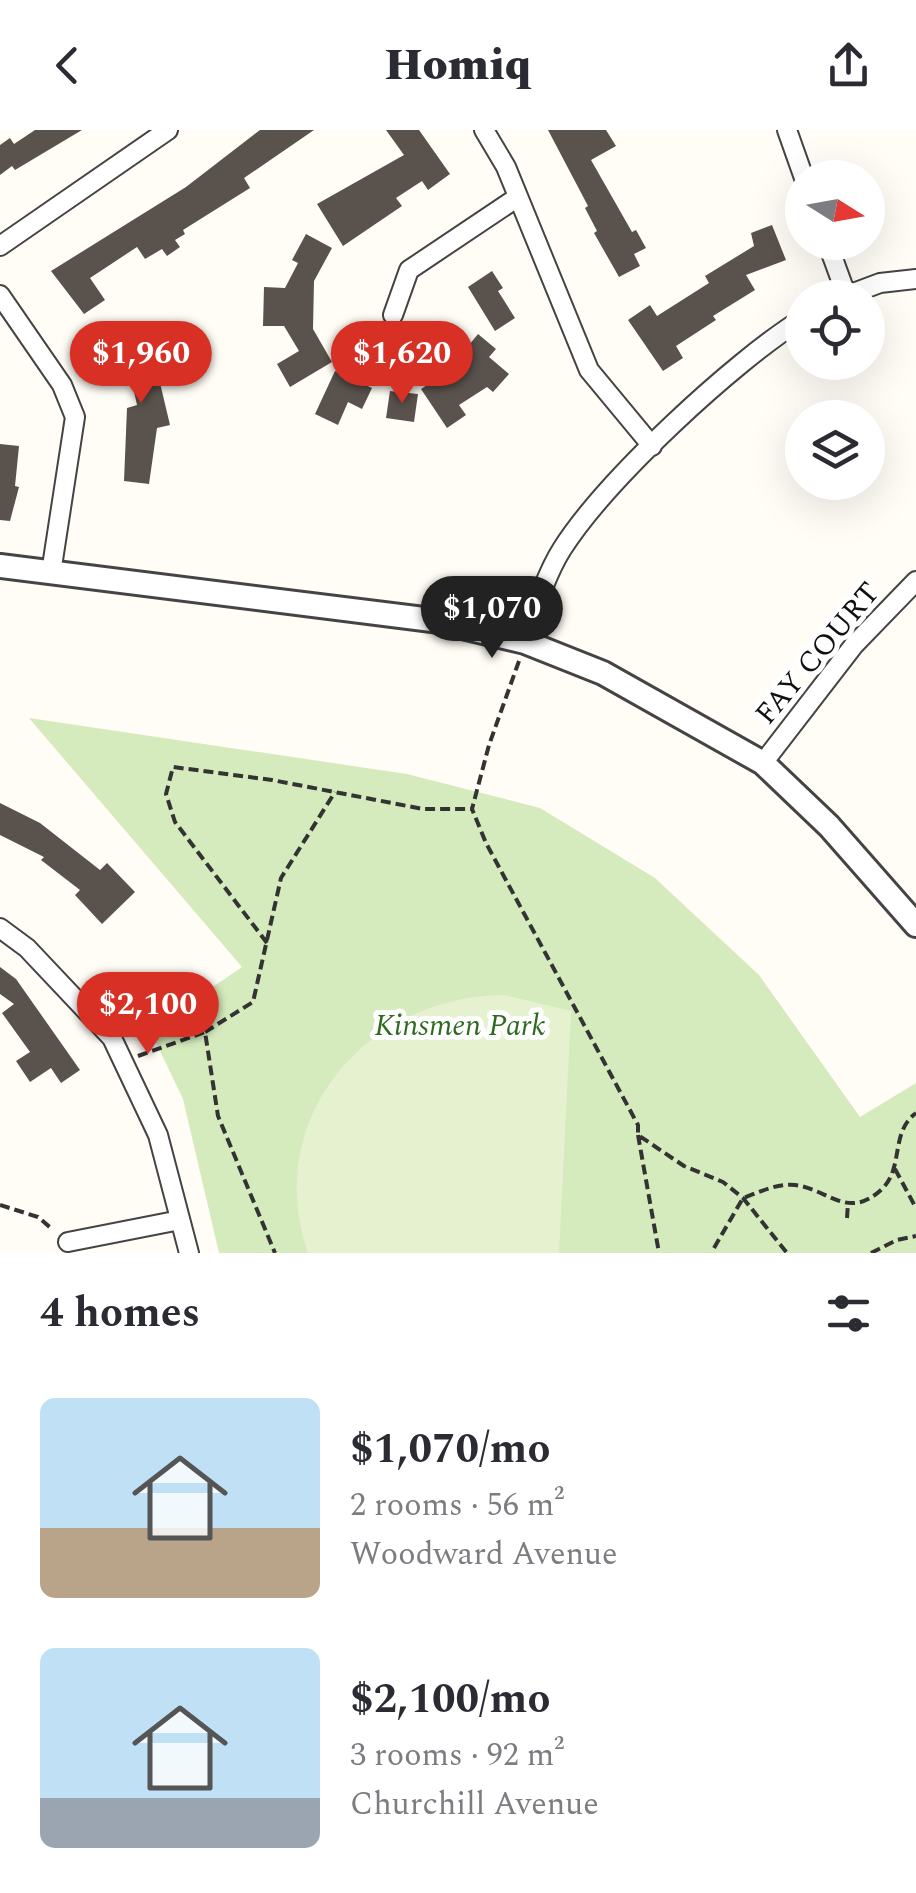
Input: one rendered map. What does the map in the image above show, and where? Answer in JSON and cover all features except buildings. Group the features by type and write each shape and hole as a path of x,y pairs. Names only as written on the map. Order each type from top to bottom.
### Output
{"street":[{"path":"0,246 168,130"},
{"path":"484,130 518,197 590,370 652,446"},
{"path":"787,130 798,160"},
{"path":"393,315 408,270 518,197"},
{"path":"885,282 916,279"},
{"path":"0,295 62,385 75,416 51,572"},
{"path":"526,642 562,550 609,491 652,446 785,332"},
{"path":"0,566 432,620 526,642 603,673 763,763 829,826 916,925"},
{"name":"FAY COURT","path":"763,763 854,646 916,581"},
{"path":"0,928 27,948 112,1038 158,1135 188,1253"},
{"path":"68,1242 180,1220"}],"path":[{"path":"526,642 489,745 472,809 486,843 638,1125 658,1253"},
{"path":"266,942 175,822 166,794 173,767 423,809 472,809"},
{"path":"124,1061 206,1032 254,1002 281,878 335,792"},
{"path":"206,1032 218,1116 275,1253"},
{"path":"714,1248 743,1198 780,1184 795,1185 829,1200 848,1203 862,1202 884,1188 895,1169 900,1134 916,1112"},
{"path":"638,1134 684,1166 724,1182 743,1198 787,1253"},
{"path":"895,1169 916,1208"},
{"path":"847,1218 848,1203"},
{"path":"0,1206 38,1217 68,1242"},
{"path":"871,1253 896,1240 916,1236"}],"green space":[{"name":"Kinsmen Park","path":"29,718 407,774 540,808 655,878 759,975 860,1117 916,1083 916,1253 219,1253 183,1099 150,1030 242,967"},
{"path":"504,995 571,1011 559,1253 308,1253 297,1203 300,1155 314,1112 337,1073 370,1041 409,1017 455,1001"}]}
